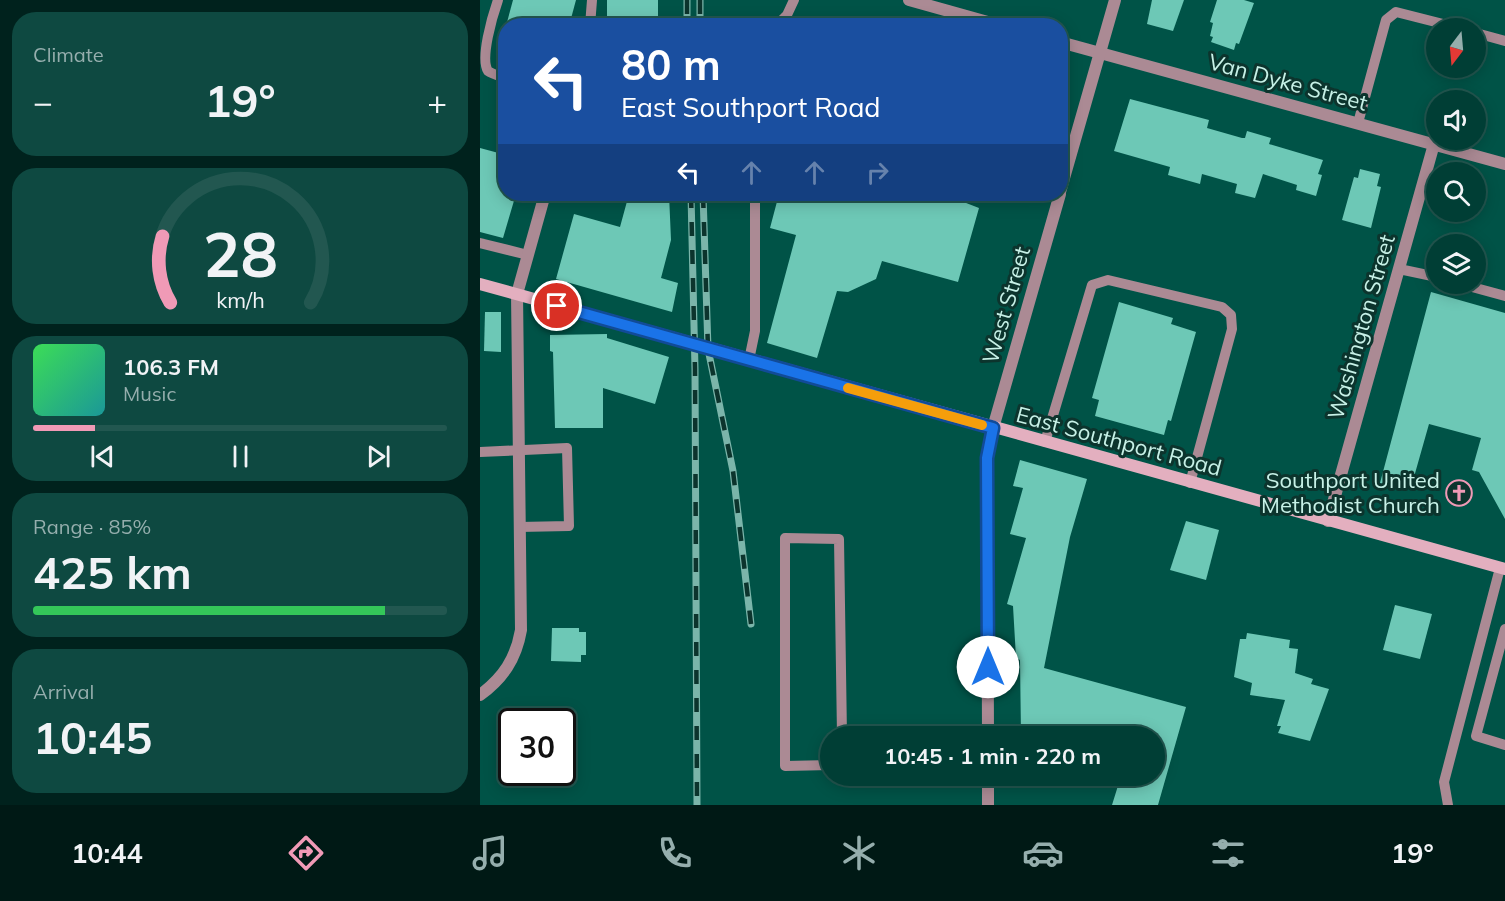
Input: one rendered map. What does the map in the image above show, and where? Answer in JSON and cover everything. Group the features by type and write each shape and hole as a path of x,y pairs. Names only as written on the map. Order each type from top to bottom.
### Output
{"main road":[{"name":"East Southport Road","path":"480,284 1502,568"}],"street":[{"path":"909,0 973,18"},
{"name":"West Street","path":"1068,166 1115,0"},
{"name":"Van Dyke Street","path":"1068,44 1426,142"},
{"name":"Washington Street","path":"1328,521 1432,150"},
{"name":"Van Dyke Street","path":"1455,150 1505,164"},
{"path":"480,695 500,678 514,658 520,630 517,294 543,201"},
{"name":"West Street","path":"988,726 987,458 993,428 1058,201"},
{"path":"988,786 988,805"}],"lane":[{"path":"498,0 481,52 481,62 488,71 498,75"},
{"path":"591,18 592,0"},
{"path":"784,18 794,0"},
{"path":"1358,123 1386,20 1396,12 1426,20"},
{"path":"1486,36 1505,41"},
{"path":"749,360 755,331 755,201"},
{"path":"480,243 528,255"},
{"path":"1399,269 1426,274"},
{"path":"1045,442 1092,285 1108,280 1222,307 1231,315 1232,329 1190,483"},
{"path":"1486,291 1505,296"},
{"path":"480,452 567,448 570,526 519,527"},
{"path":"820,765 785,766 785,538 839,539 842,726"},
{"path":"1448,805 1444,783 1502,568"},
{"path":"1505,628 1476,736 1505,745"}],"building":[{"path":"513,0 576,0 571,18 508,18"},
{"path":"607,0 658,0 658,18 607,18"},
{"path":"1152,0 1184,0 1173,31 1147,24"},
{"path":"1217,0 1244,0 1254,3 1239,44 1236,43 1234,50 1211,42 1213,23 1210,22"},
{"path":"1130,99 1209,120 1207,128 1242,138 1245,138 1247,131 1271,138 1269,144 1323,160 1318,174 1322,175 1316,196 1296,190 1297,185 1263,174 1255,198 1235,193 1237,184 1202,174 1200,184 1168,175 1170,167 1114,151"},
{"path":"480,148 498,153 498,201 514,201 503,238 480,232"},
{"path":"1360,169 1380,174 1377,186 1381,187 1371,228 1342,220 1354,177 1358,178"},
{"path":"627,201 669,201 671,240 661,278 678,283 672,312 556,279 574,214 620,227"},
{"path":"777,201 961,201 979,208 958,282 882,261 876,279 848,292 837,291 817,358 767,343 796,235 770,228"},
{"path":"1430,294 1438,294 1505,313 1505,519 1479,472 1472,470 1481,438 1429,424 1412,484 1403,482 1401,489 1380,483"},
{"path":"1119,302 1173,318 1171,324 1196,332 1171,421 1168,420 1164,435 1095,416 1099,400 1092,398"},
{"path":"485,312 501,312 501,352 484,351"},
{"path":"607,334 607,338 669,357 655,404 603,388 603,428 555,428 553,352 550,351 550,335"},
{"path":"1020,460 1087,479 1070,537 1044,668 1186,707 1165,780 1165,726 1021,726 1020,660 1016,658 1013,606 1007,604 1026,538 1010,534 1023,488 1013,486"},
{"path":"1186,521 1219,530 1206,580 1170,570"},
{"path":"1395,605 1432,614 1420,659 1383,650"},
{"path":"552,628 579,628 579,632 586,632 586,655 581,655 581,662 551,661"},
{"path":"1247,633 1290,640 1289,648 1298,649 1295,673 1313,679 1311,684 1329,689 1310,741 1278,733 1281,726 1277,726 1285,700 1250,695 1252,683 1234,677 1240,639 1246,639"},
{"path":"1118,786 1163,786 1158,805 1112,805"}],"railway":[{"path":"687,0 687,18"},
{"path":"700,0 700,18"},
{"path":"691,201 695,369 697,805"},
{"path":"703,201 708,349 733,471 751,624"}],"slow traffic":[{"path":"848,388 982,425"}],"place":[{"name":"Southport United Methodist Church","path":"1459,493"}],"route":[{"path":"557,306 993,428 987,458 988,667"}]}
